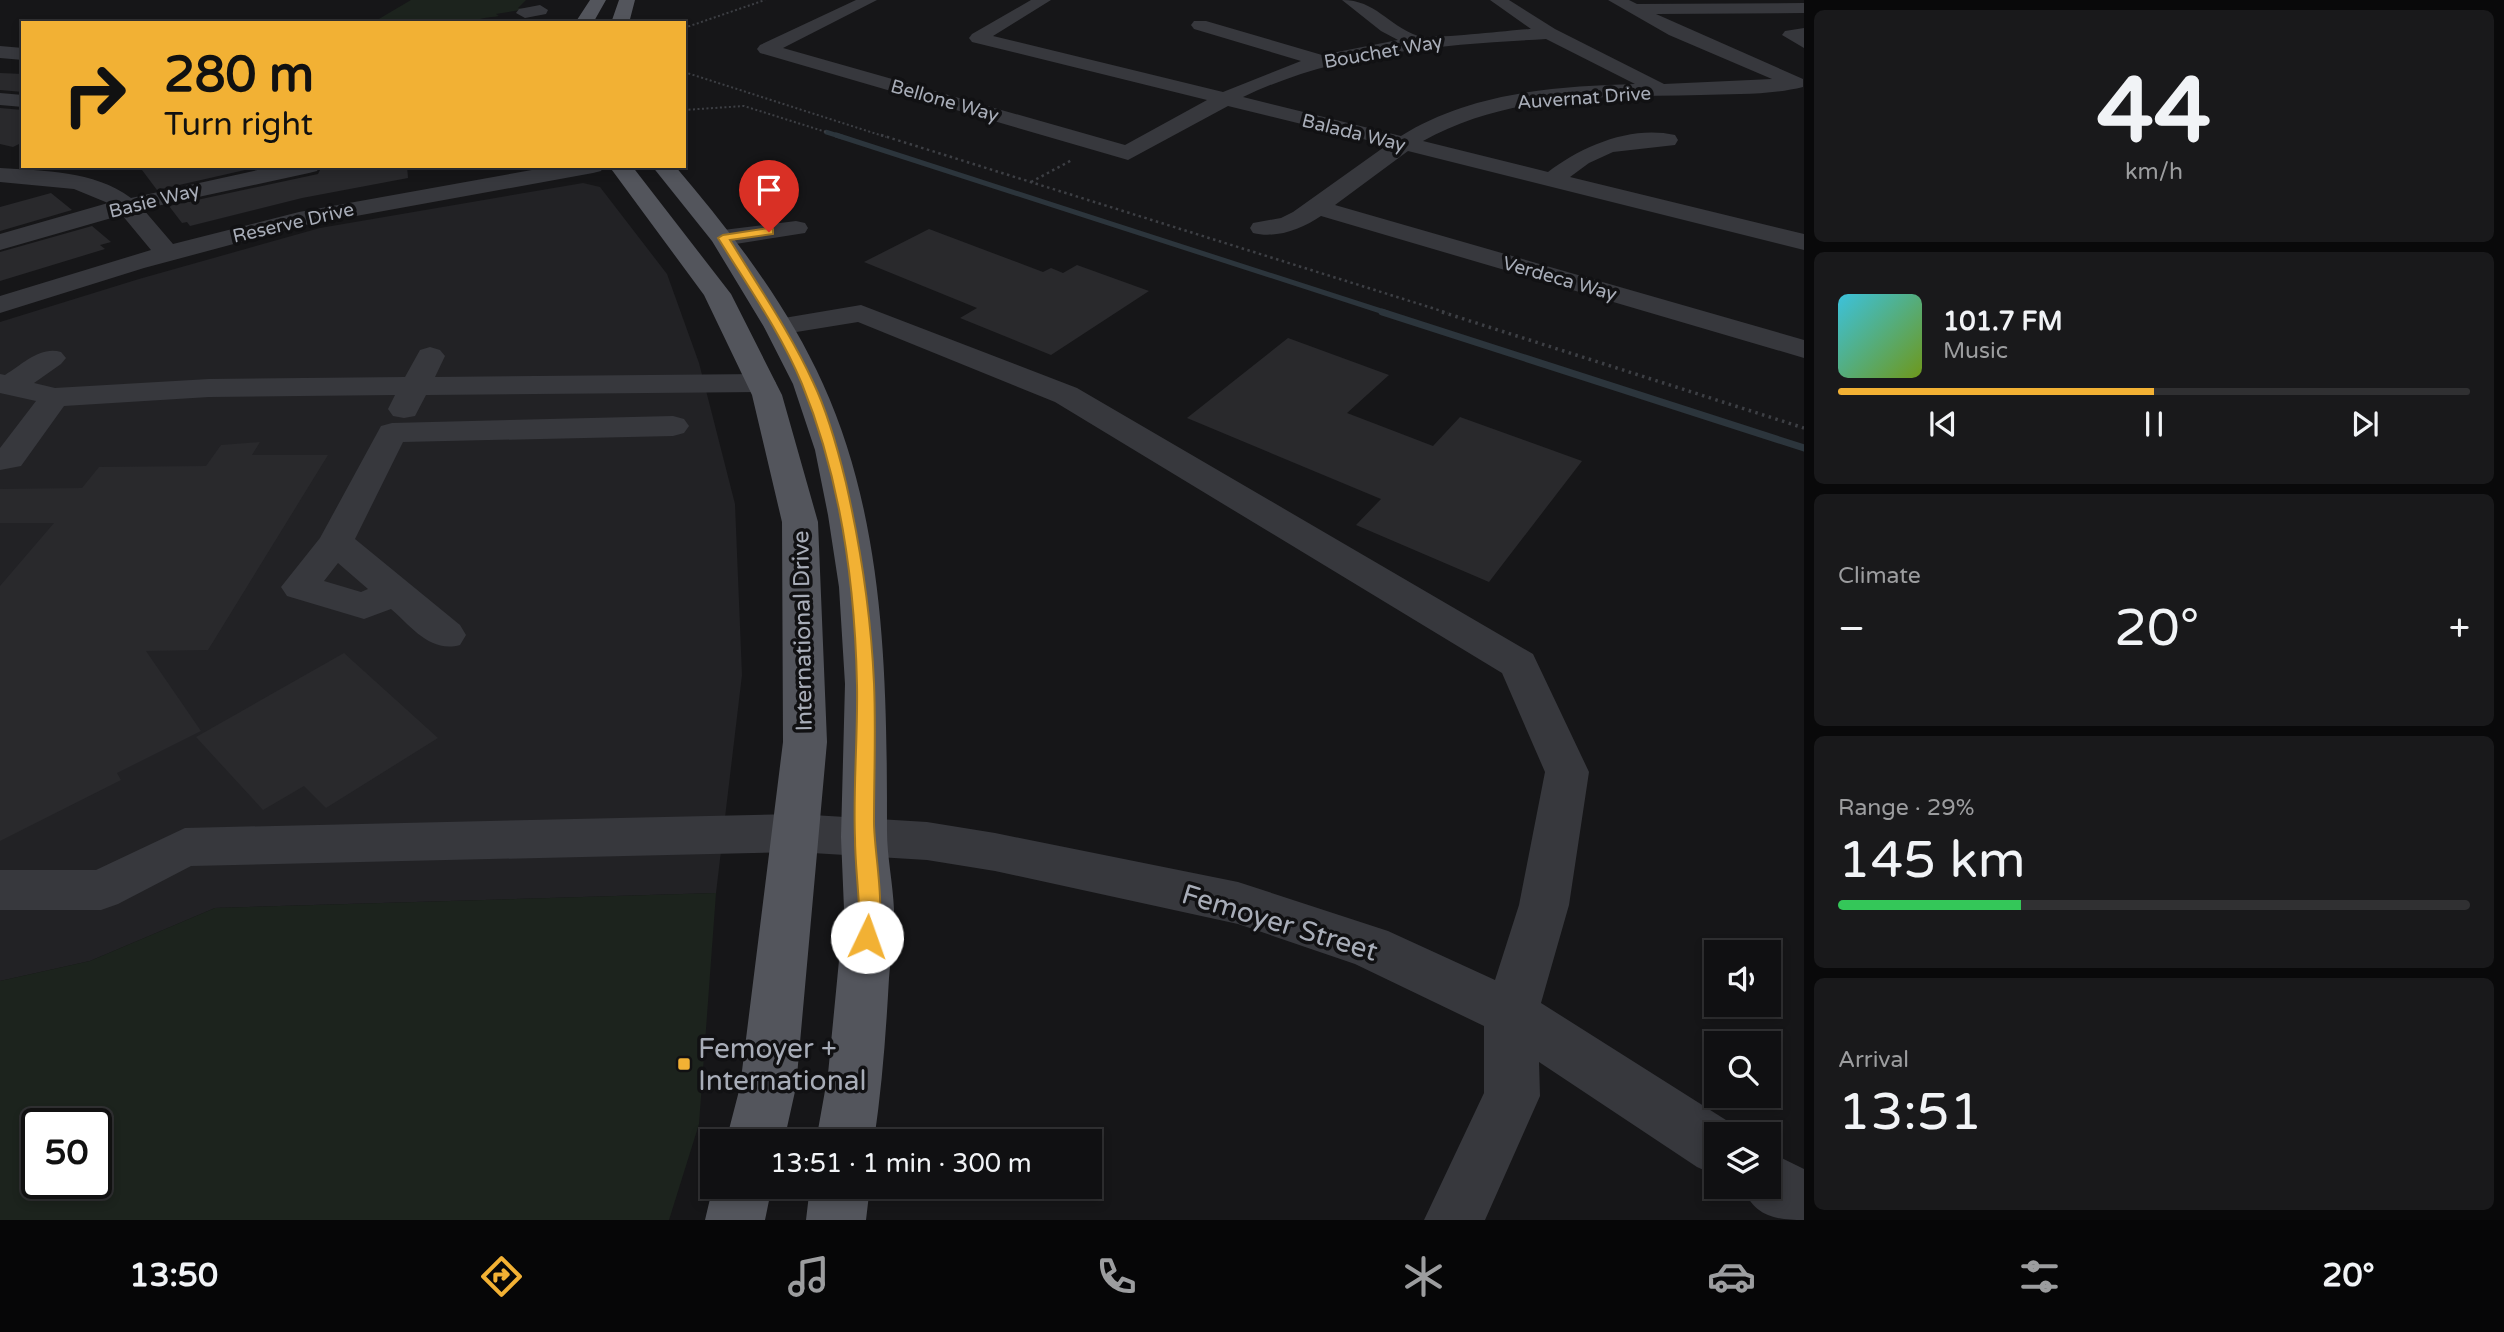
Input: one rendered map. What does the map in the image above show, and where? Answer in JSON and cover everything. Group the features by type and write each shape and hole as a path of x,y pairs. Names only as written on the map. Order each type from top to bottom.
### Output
{"main road":[{"path":"585,21 598,0"},
{"path":"621,21 627,0"},
{"name":"International Drive","path":"622,168 717,294 767,395 800,522 805,742 768,1087 758,1129"},
{"name":"International Drive","path":"665,168 723,238 778,327 808,384 818,409 846,515 858,587 866,684 864,837 869,909 856,1074 847,1129"},
{"path":"735,1220 740,1199"},
{"path":"836,1220 838,1199"}],"street":[{"name":"Bellone Way","path":"869,0 766,49 1128,153 1223,100"},
{"name":"Balada Way","path":"1043,0 978,38 1804,242"},
{"path":"1350,0 1387,27 1416,43"},
{"path":"1498,0 1549,33 1664,91"},
{"path":"1624,4 1804,8"},
{"path":"1624,4 1713,49 1800,84"},
{"path":"1200,25 1322,61"},
{"name":"Bouchet Way","path":"1223,100 1272,77 1322,61 1416,43 1549,33"},
{"path":"1804,33 1791,35 1804,43"},
{"path":"0,52 21,54"},
{"name":"Auvernat Drive","path":"1262,228 1289,223 1317,207 1402,144 1442,122 1494,105 1557,95 1739,89 1800,84"},
{"path":"0,99 21,101"},
{"path":"1553,179 1588,152 1624,143 1667,140"},
{"name":"Basie Way","path":"0,242 125,206 300,168"},
{"name":"Reserve Drive","path":"0,305 241,233 356,207 581,168"},
{"path":"0,175 84,184 114,196 167,253"},
{"name":"Verdeca Way","path":"1317,207 1804,349"},
{"path":"723,238 796,228"},
{"path":"778,327 861,313 1066,395 1519,664 1567,772 1544,905 1511,1013 1512,1096 1454,1220"},
{"path":"394,592 364,606 300,587 336,542 430,356"},
{"path":"5,384 51,358"},
{"path":"5,384 55,397 209,388 238,412 304,410 346,388 761,383"},
{"path":"0,460 9,459 55,397"},
{"path":"392,433 673,426"},
{"path":"336,542 446,635"},
{"name":"Femoyer Street","path":"0,890 101,890 185,846 796,833 927,841 995,852 1238,903 1370,947 1511,1013 1704,1139"},
{"path":"1781,1189 1804,1204"}],"path":[{"path":"686,27 765,0"},
{"path":"686,73 1804,428"},
{"path":"686,110 744,106 826,132"},
{"path":"1030,183 1100,145"}],"shaded area":[{"path":"411,0 526,0 518,8 526,9 496,14 499,16 476,21 375,21"},
{"path":"583,183 600,187 667,274 699,363 735,504 742,675 716,893 215,908 90,961 0,981 0,322 320,228"},
{"path":"716,893 699,1124 669,1220 0,1220 0,981 90,961 215,908"}],"building":[{"path":"0,73 21,74 21,92 0,90"},
{"path":"0,108 21,110 21,143 13,147 0,144"},
{"path":"140,168 254,168 157,190"},
{"path":"321,168 407,168 408,178 302,198 190,226 187,222 182,223 169,206 318,174"},
{"path":"51,193 72,210 0,231 0,207"},
{"path":"92,226 111,242 100,245 105,249 0,281 0,252"},
{"path":"929,229 1043,272 1051,268 1063,273 1077,265 1149,291 1051,355 960,318 977,308 864,262"},
{"path":"1288,338 1389,375 1347,413 1433,446 1460,417 1582,461 1489,582 1356,525 1381,499 1187,418"},
{"path":"260,442 252,455 328,455 208,650 146,651 201,731 117,773 121,780 0,841 0,586 54,523 0,523 0,489 82,488 99,467 206,466 221,445"},
{"path":"344,653 438,738 326,808 304,786 263,810 196,737"}],"waterway":[{"path":"826,132 842,137"},
{"path":"836,135 1387,313"},
{"path":"1382,312 1804,448"}],"place":[{"name":"Femoyer + International","path":"684,1064"}],"route":[{"path":"769,232 723,238 778,327 808,384 831,450 846,515 858,587 866,684 864,837 869,909 867,937"}]}
